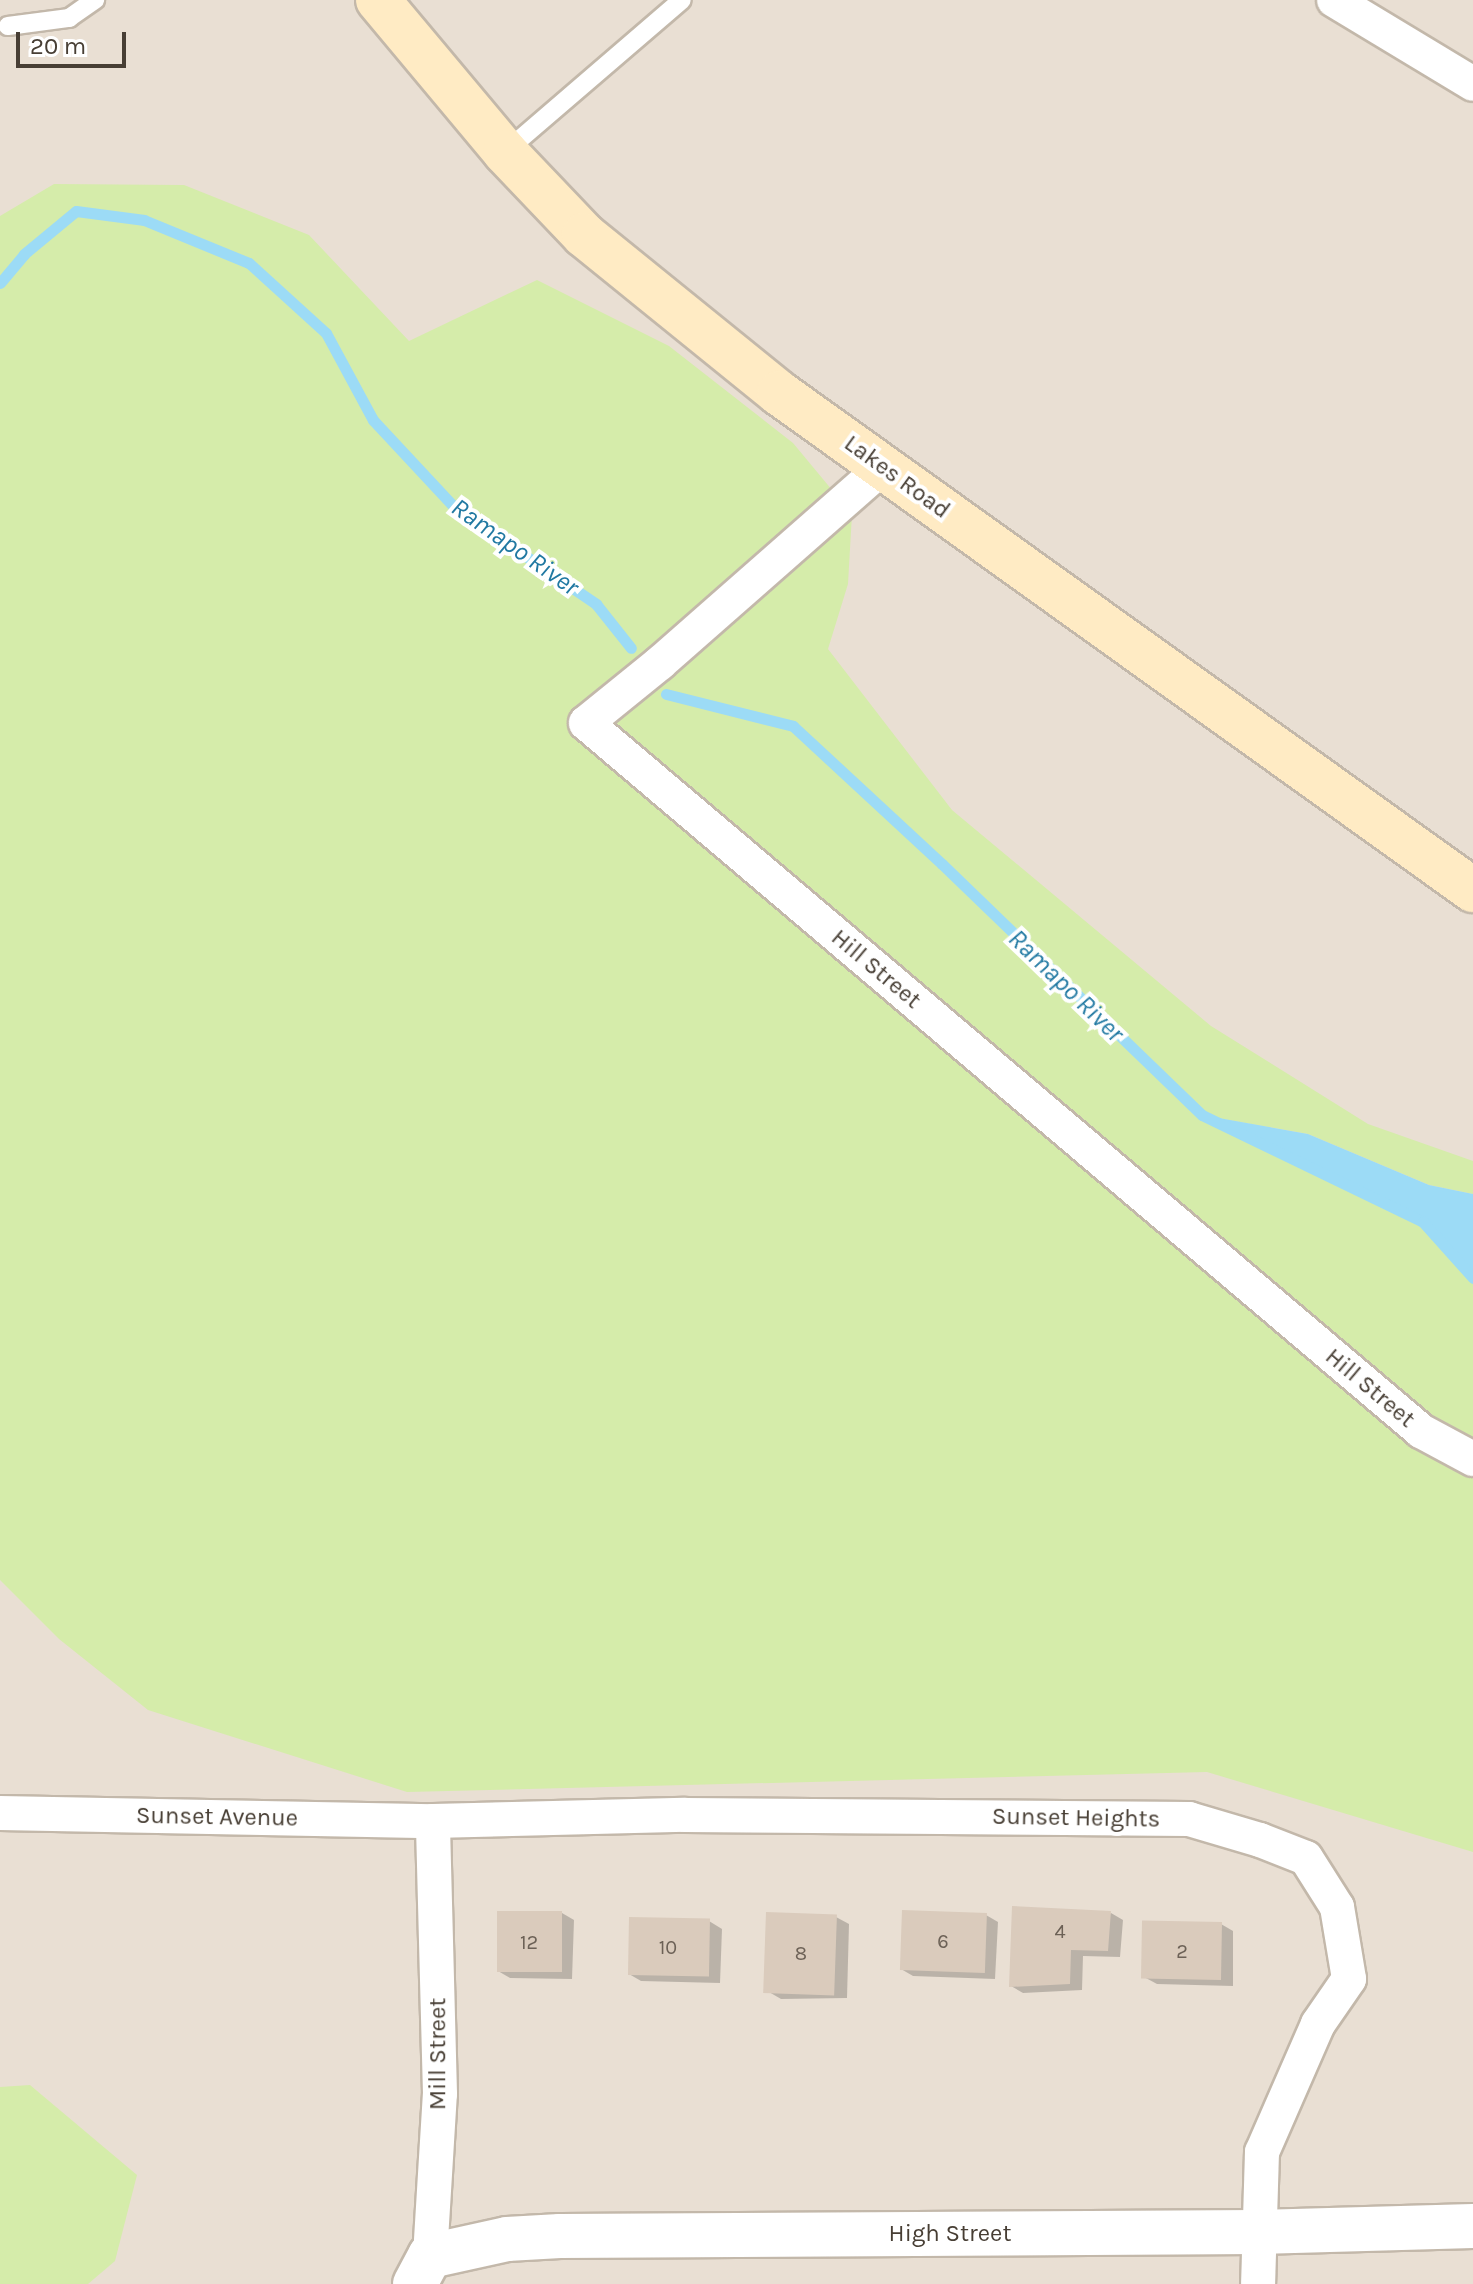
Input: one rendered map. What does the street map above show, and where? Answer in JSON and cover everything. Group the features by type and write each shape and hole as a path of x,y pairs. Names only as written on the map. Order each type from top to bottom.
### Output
{"main road":[{"name":"Lakes Road","path":"378,0 505,152 570,224 779,393 1473,890"}],"street":[{"path":"1334,0 1473,84"},
{"name":"Hill Street","path":"883,467 660,663 586,723 1421,1431 1473,1459"},
{"name":"Sunset Avenue","path":"0,1813 433,1821"},
{"name":"Sunset Heights","path":"433,1821 685,1815 1189,1819 1306,1858 1337,1907 1349,1979 1318,2024 1262,2152 1258,2284"},
{"name":"Mill Street","path":"423,2270 440,2094 433,1821"},
{"name":"High Street","path":"423,2270 507,2239 560,2236 1258,2232 1473,2226"}],"lane":[{"path":"8,26 69,18 95,0"},
{"path":"505,152 682,0"}],"shaded area":[{"path":"0,0 1473,0 1473,2284 0,2284"}],"green space":[{"path":"54,184 184,185 309,235 409,341 537,280 669,346 793,443 852,514 848,584 828,649 952,810 1211,1026 1368,1124 1473,1161 1473,1194 1429,1185 1308,1134 1206,1116 1423,1222 1473,1278 1473,1852 1207,1772 407,1792 148,1710 59,1639 0,1580 0,216"},
{"path":"30,2085 137,2175 115,2261 88,2284 0,2284 0,2087"}],"water":[{"path":"1202,1115 1308,1134 1429,1185 1473,1194 1473,1278 1423,1222"}],"building":[{"path":"1012,1906 1111,1911 1108,1951 1071,1950 1070,1984 1009,1987"},
{"path":"902,1910 987,1913 985,1973 900,1970"},
{"path":"497,1911 562,1911 562,1972 497,1972"},
{"path":"766,1912 837,1914 834,1995 763,1993"},
{"path":"629,1917 710,1918 709,1976 628,1975"},
{"path":"1142,1921 1222,1922 1221,1980 1141,1979"}],"waterway":[{"name":"Ramapo River","path":"0,283 24,254 76,211 144,220 249,263 326,333 373,420 455,508 596,604 631,648"},
{"name":"Ramapo River","path":"666,694 793,726 942,864 1202,1115 1423,1222 1473,1278"}]}
